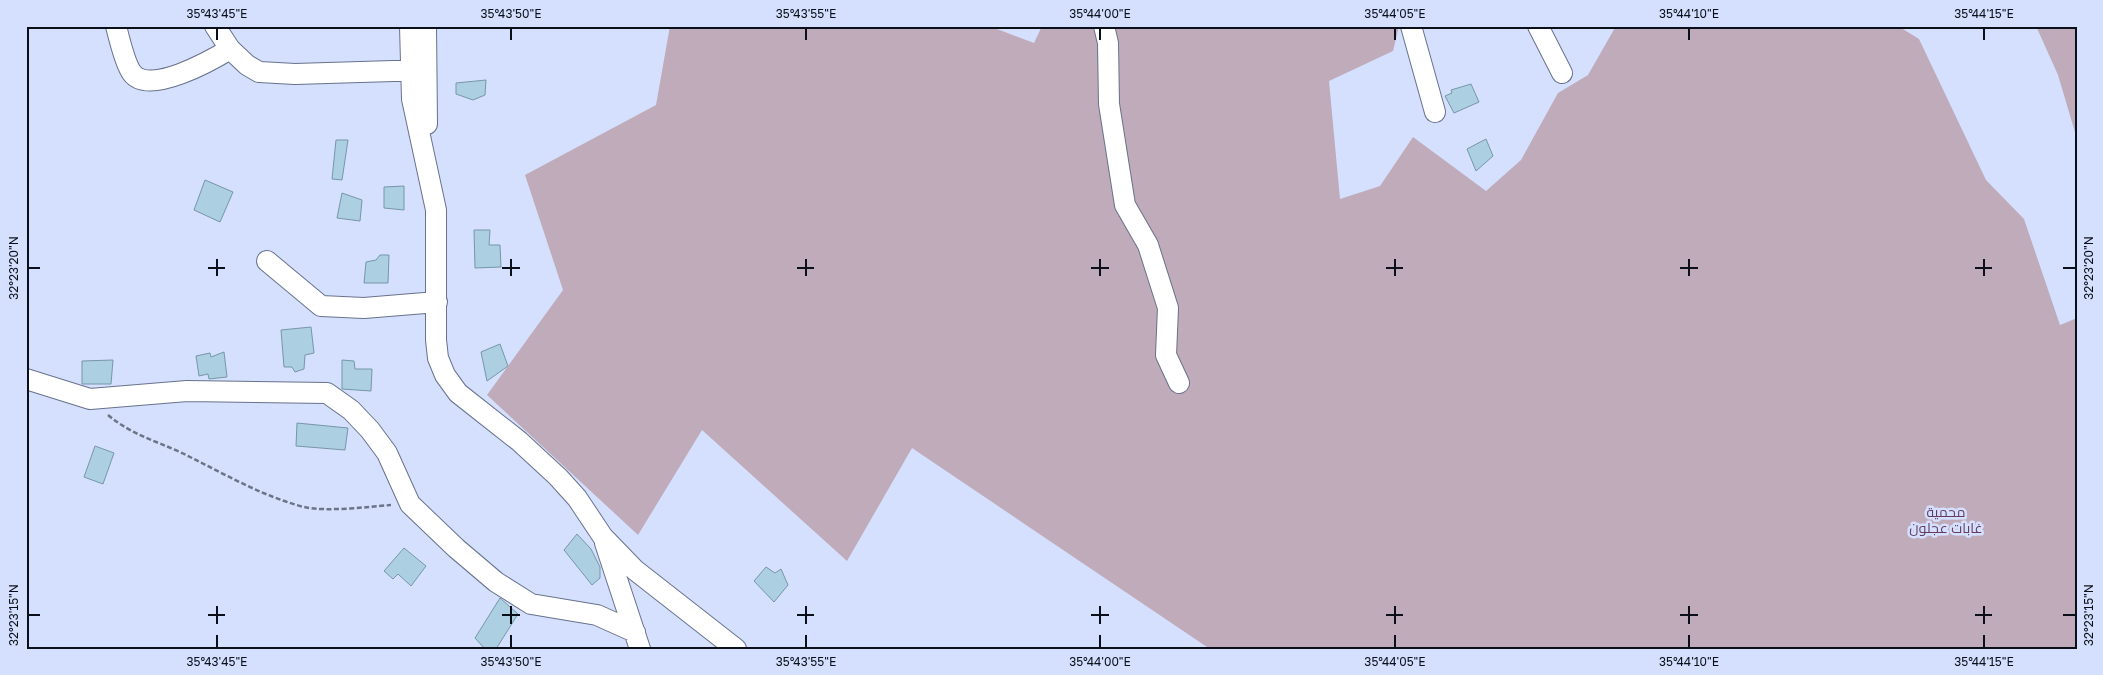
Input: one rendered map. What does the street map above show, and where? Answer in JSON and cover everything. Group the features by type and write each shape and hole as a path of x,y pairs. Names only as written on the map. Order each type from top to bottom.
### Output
{"street":[{"path":"116,26 131,73 138,78 151,82 203,65 230,49"},
{"path":"215,26 230,49 247,65 259,72 295,74 418,70"},
{"path":"410,26 418,70"},
{"path":"426,26 412,99 436,210 436,340 438,358 445,375 458,393 519,441 558,477 576,498 603,536 635,570 736,649"},
{"path":"1104,26 1108,43 1109,104 1125,205 1148,245 1168,308 1166,355 1179,383"},
{"path":"1411,26 1435,112"},
{"path":"1538,26 1562,73"},
{"path":"267,261 320,306 364,308 437,302"},
{"path":"26,379 90,399 187,391 327,393 351,410 381,445 410,504 456,548 516,596 531,604 597,615 638,640"},
{"path":"603,536 638,640"}],"path":[{"path":"90,399 121,426 144,439 175,450 276,498 306,507 358,508 410,504"}],"green space":[{"name":"محمية غابات عجلون","path":"670,26 989,26 1034,43 1042,26 1399,26 1393,51 1329,81 1340,199 1380,186 1413,137 1486,191 1521,160 1558,93 1588,75 1616,26 1898,26 1919,39 1986,180 2024,219 2060,325 2077,318 2077,649 1210,649 912,448 847,561 702,430 638,535 487,395 563,290 525,175 656,105"},
{"path":"2036,26 2077,26 2077,139 2058,75"}],"building":[{"path":"486,80 485,95 473,100 456,94 456,83"},
{"path":"1471,84 1479,102 1454,113 1445,96 1452,93 1451,90"},
{"path":"1486,139 1493,156 1476,171 1467,149"},
{"path":"336,140 348,140 342,180 332,179"},
{"path":"205,180 233,192 220,222 194,210"},
{"path":"404,186 404,210 384,208 384,187"},
{"path":"342,193 362,200 360,221 337,218"},
{"path":"474,230 490,230 489,245 500,245 501,267 475,268"},
{"path":"380,255 389,255 388,283 364,283 366,262 376,260"},
{"path":"311,327 314,353 305,355 304,369 295,372 292,367 284,367 281,330"},
{"path":"500,344 508,366 487,381 481,352"},
{"path":"224,352 227,377 209,379 208,374 199,376 196,356 210,353 211,357"},
{"path":"113,360 111,384 82,384 82,361"},
{"path":"342,360 354,361 355,369 372,369 371,391 342,389"},
{"path":"297,423 348,428 345,450 296,446"},
{"path":"95,446 114,453 103,484 84,477"},
{"path":"577,534 591,549 600,567 600,578 592,585 564,550"},
{"path":"404,548 426,566 411,586 398,574 393,579 384,571"},
{"path":"766,567 775,573 781,569 788,585 774,602 754,581"},
{"path":"500,598 518,614 496,649 485,649 475,638"}]}
